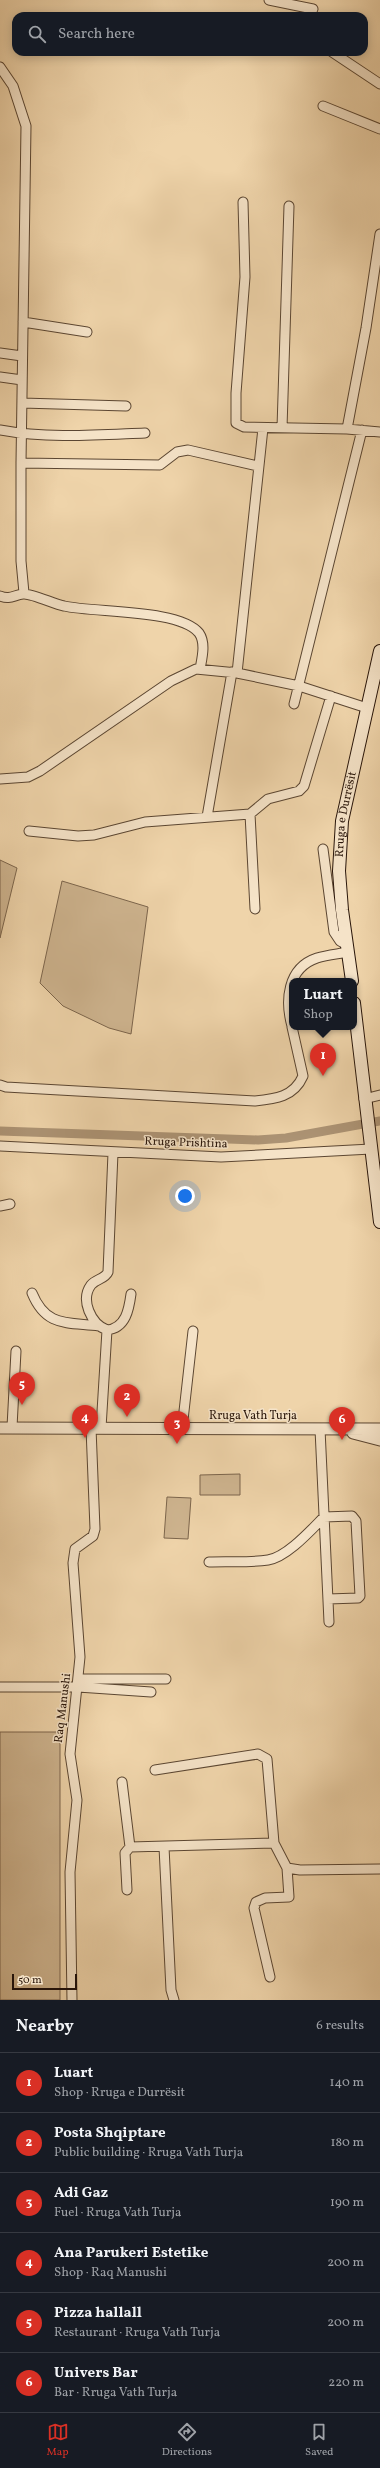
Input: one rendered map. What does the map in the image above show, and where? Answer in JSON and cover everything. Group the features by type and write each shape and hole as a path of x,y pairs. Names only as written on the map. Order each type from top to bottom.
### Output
{"main road":[{"name":"Rruga e Durrësit","path":"352,978 342,910 340,845 342,821 380,650"},
{"path":"357,1030 380,1222"}],"street":[{"path":"269,0 315,12"},
{"path":"309,0 315,12"},
{"path":"338,56 380,84"},
{"path":"0,67 13,86 26,126 21,463 21,561 24,593"},
{"path":"323,106 380,129"},
{"path":"243,202 245,277 236,422 244,427 347,429 380,432"},
{"path":"282,428 289,206"},
{"path":"347,429 366,328 380,234"},
{"path":"23,322 87,332"},
{"path":"0,353 22,356"},
{"path":"0,377 22,380"},
{"path":"22,403 126,406"},
{"path":"207,817 234,672 263,428"},
{"path":"0,430 22,434 78,436 146,433"},
{"path":"294,704 362,430"},
{"path":"21,463 160,465 177,452 188,450 258,466"},
{"path":"0,596 7,599 24,593 64,606 166,617 187,624 198,633 202,640 200,669"},
{"path":"0,779 28,777 40,772 171,681 191,670 200,669 234,672 299,686 367,708"},
{"path":"29,831 78,836 94,835 145,822 250,814 268,799 299,792 304,786 332,696"},
{"path":"250,814 255,909"},
{"path":"294,978 302,968 316,959 347,949 334,932 323,849"},
{"path":"289,991 287,997 289,1009"},
{"path":"0,1084 6,1087 255,1101 272,1100 294,1091 303,1076 293,1030"},
{"path":"365,1102 380,1095"},
{"name":"Rruga Prishtina","path":"0,1146 113,1153 221,1157 370,1144"},
{"path":"103,1328 91,1315 88,1296 91,1285 108,1272 113,1153"},
{"path":"0,1206 10,1204"},
{"path":"32,1293 38,1307 46,1316 55,1320 103,1328 114,1328 126,1317 131,1294"},
{"name":"Raq Manushi","path":"72,2000 70,1872 77,1800 70,1754 79,1683 74,1556 78,1546 88,1540 95,1529 96,1428 103,1328"},
{"path":"182,1429 193,1331"},
{"path":"12,1427 16,1351"},
{"name":"Rruga Vath Turja","path":"0,1428 380,1429"},
{"path":"320,1429 329,1622"},
{"name":"Rruga Vath Turja","path":"339,1429 380,1440"},
{"path":"209,1562 269,1560 280,1555 305,1537 324,1517 352,1516 355,1518 361,1593 358,1598 328,1599"},
{"path":"0,1687 166,1679"},
{"path":"79,1683 151,1692"},
{"path":"156,1770 258,1754 267,1759 274,1843 288,1868 289,1897 265,1898 256,1902 254,1908 270,1977"},
{"path":"122,1782 130,1846 125,1853 127,1890"},
{"path":"130,1846 164,1847 274,1843"},
{"path":"164,1847 171,1990 174,2000"},
{"path":"288,1868 300,1870 380,1869"}],"shaded area":[{"path":"0,860 17,868 0,938"},
{"path":"62,881 148,907 131,1034 109,1028 63,1006 40,983"},
{"path":"240,1474 240,1495 200,1495 200,1475"},
{"path":"167,1497 191,1498 188,1539 164,1538"},
{"path":"0,1732 60,1732 60,2000 0,2000"}],"waterway":[{"path":"0,1131 258,1140 286,1138 380,1121"}],"place":[{"name":"Luart","path":"323,1076"},
{"name":"Pizza hallall","path":"22,1405"},
{"name":"Posta Shqiptare","path":"127,1417"},
{"name":"Ana Parukeri Estetike","path":"85,1438"},
{"name":"Univers Bar","path":"342,1440"},
{"name":"Adi Gaz","path":"177,1444"}]}
